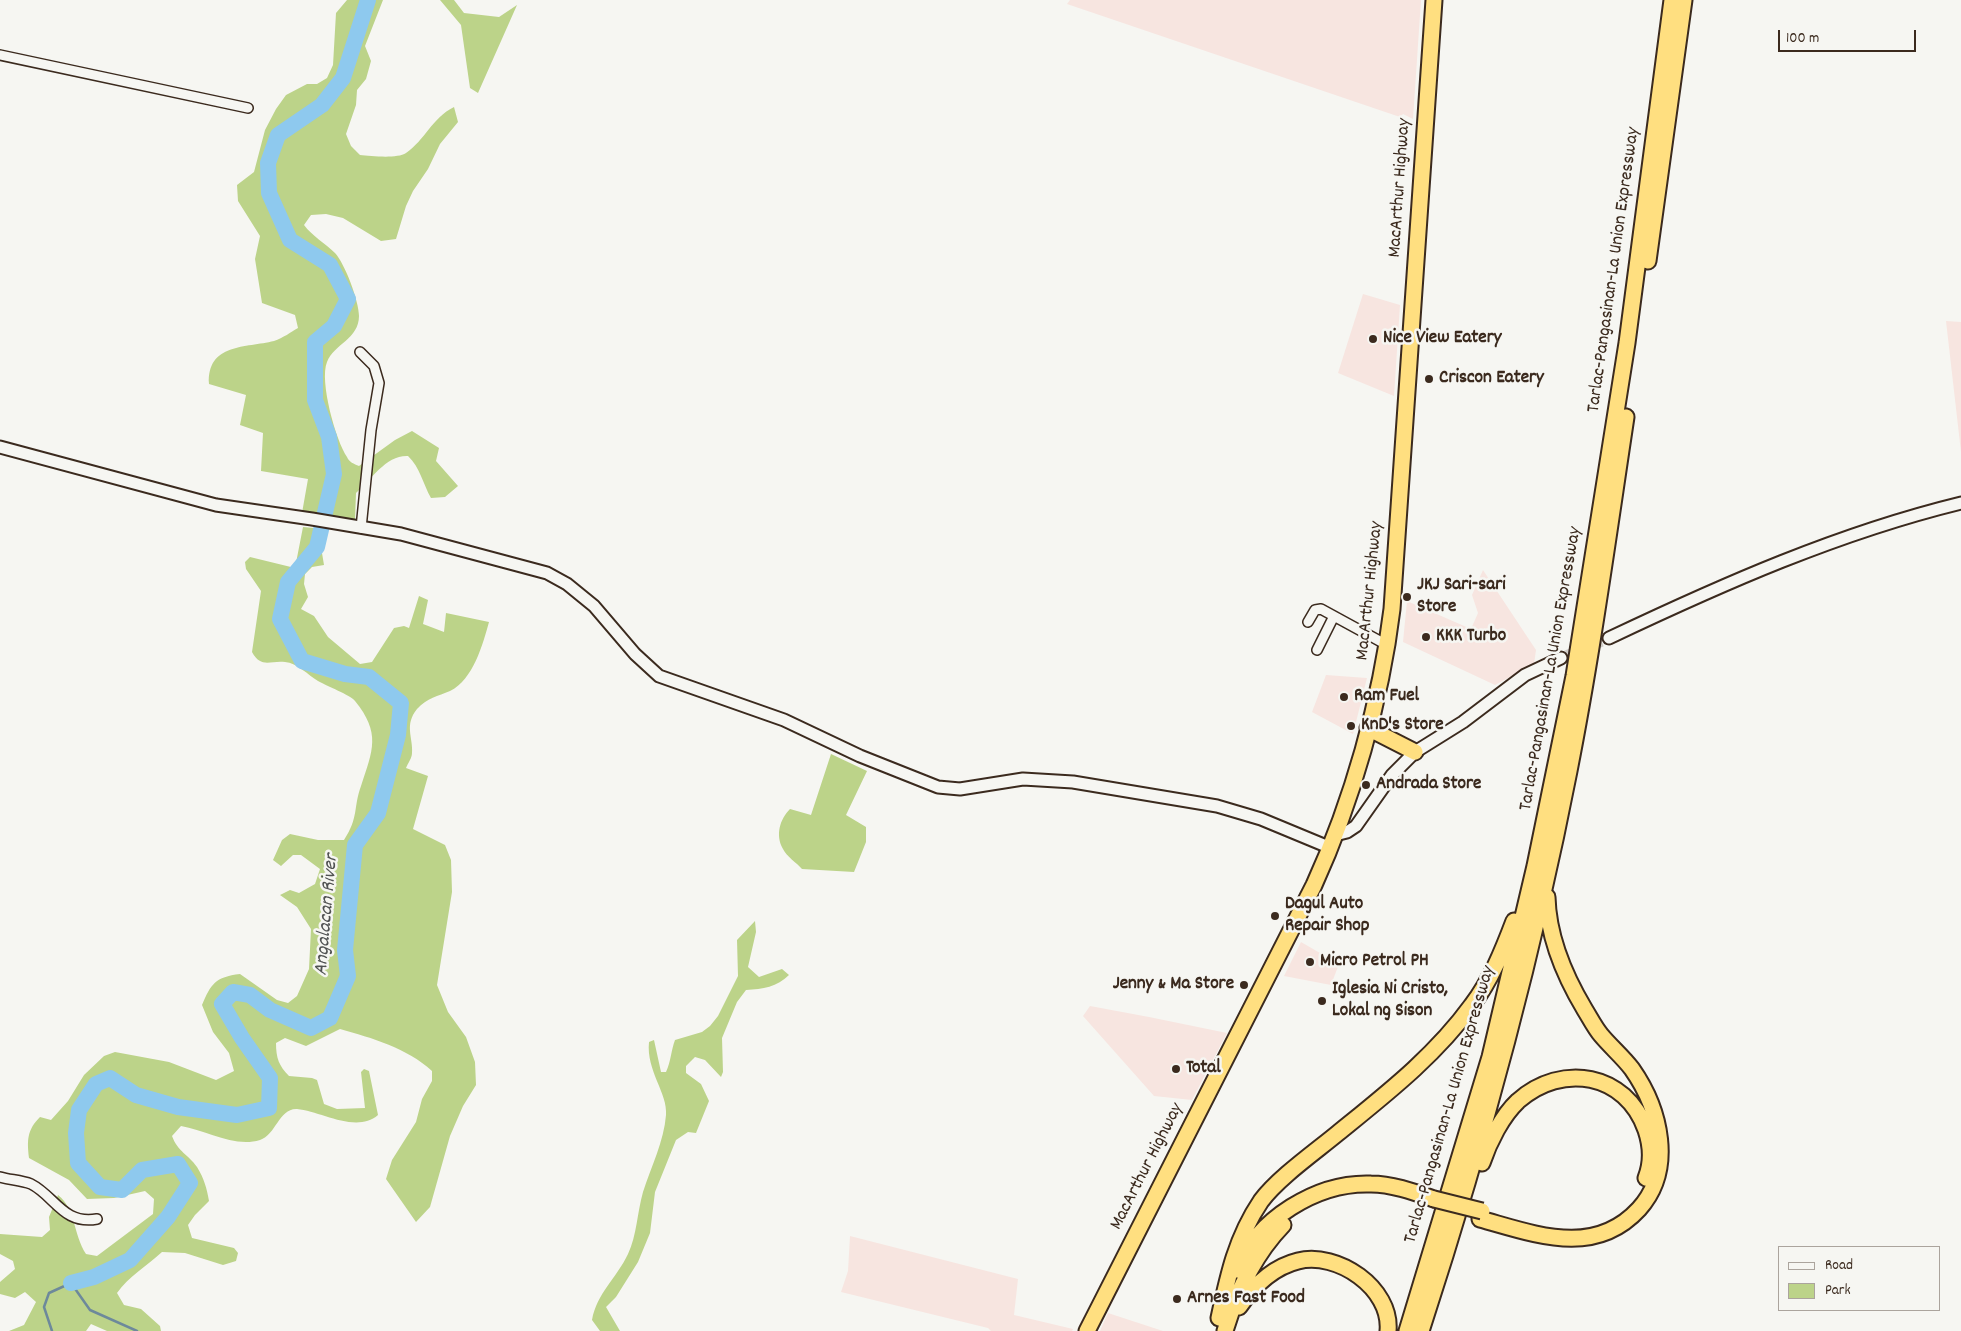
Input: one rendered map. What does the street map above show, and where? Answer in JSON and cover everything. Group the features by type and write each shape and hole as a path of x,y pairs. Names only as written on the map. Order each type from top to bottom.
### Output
{"highway":[{"name":"MacArthur Highway","path":"1086,1331 1333,842 1368,728 1387,645 1392,609 1434,0"},
{"name":"Tarlac-Pangasinan-La Union Expressway","path":"1421,1331 1460,1210 1503,1061 1541,870 1627,343 1672,0"},
{"name":"Tarlac-Pangasinan-La Union Expressway","path":"1406,1331 1490,1057 1569,771 1596,624 1684,0"},
{"path":"1368,728 1416,752"},
{"path":"1221,1326 1252,1263 1266,1243 1288,1220 1314,1205 1341,1195 1368,1193 1433,1202 1481,1215 1541,1235 1567,1239 1592,1238 1621,1225 1643,1204 1652,1191 1661,1159 1658,1128 1651,1104 1632,1069 1601,1035 1584,1008 1557,954 1551,932 1541,870"},
{"path":"1221,1326 1234,1253 1262,1200 1288,1175 1396,1086 1431,1054 1472,1005 1501,956 1541,870"},
{"path":"1460,1210 1476,1180 1486,1150 1506,1115 1518,1101 1545,1083 1559,1079 1592,1079 1611,1087 1624,1096 1641,1116 1649,1138 1651,1158 1648,1173 1636,1198 1626,1210 1612,1219 1597,1227 1566,1229 1481,1215"},
{"path":"1221,1326 1248,1294 1270,1274 1297,1261 1317,1259 1344,1267 1369,1284 1382,1304 1388,1331"}],"street":[{"path":"0,55 248,108"},
{"path":"360,352 374,366 379,383 361,528"},
{"path":"0,447 216,505 337,523 410,537 541,571 559,578 594,606 635,654 659,676 778,718 860,756 947,789 970,788 1023,779 1073,782 1217,806 1333,842 1356,826 1392,775 1416,752 1464,722 1525,675 1561,658"},
{"path":"1609,638 1730,581 1821,546 1961,503"},
{"path":"1308,622 1318,609 1387,645"},
{"path":"1317,650 1334,616"},
{"path":"0,1178 33,1185 63,1211 73,1217 83,1220 97,1218"}],"shaded area":[{"path":"1070,0 1421,0 1413,119 1403,114 1400,117 1067,4"},
{"name":"Nice View Eatery","path":"1363,294 1400,305 1394,396 1338,373"},
{"path":"1946,321 1961,322 1961,452"},
{"path":"1483,570 1536,650 1534,664 1495,685 1403,642 1407,601 1471,629 1478,613 1472,595"},
{"path":"1326,675 1367,678 1353,734 1312,712"},
{"path":"1301,942 1339,964 1331,985 1284,976"},
{"path":"1090,1006 1227,1033 1192,1100 1154,1096 1083,1016"},
{"path":"850,1236 1018,1279 1014,1315 1073,1329 1072,1331 991,1331 988,1328 841,1292 848,1271"},
{"path":"1108,1313 1163,1331 1100,1331"}],"green space":[{"path":"347,0 383,0 365,46 371,61 366,79 357,90 356,105 346,134 351,146 360,155 384,157 402,155 413,148 440,117 454,107 458,122 440,144 428,169 413,191 406,206 396,239 381,241 343,218 326,214 311,215 304,225 339,258 357,301 358,324 351,336 330,356 325,371 330,411 338,438 348,459 359,466 395,440 412,431 439,448 436,461 458,486 445,497 431,498 412,460 408,456 393,459 356,493 355,520 302,513 308,479 261,471 263,433 240,425 246,395 209,384 210,371 214,361 221,354 241,347 274,341 298,328 295,315 262,303 255,259 260,236 238,201 237,185 254,172 265,130 286,95 307,84 317,84 327,78 333,65 336,13"},
{"path":"440,0 454,0 464,13 499,17 517,5 478,93 470,88 461,25"},
{"path":"303,527 325,529 322,553 324,565 312,567 305,574 304,584 308,597 301,609 314,616 328,637 360,664 372,662 394,628 404,626 409,628 419,596 428,600 423,624 444,632 446,613 489,622 476,661 465,679 450,691 425,702 413,715 410,726 412,755 406,768 428,776 413,829 445,845 451,860 452,892 437,985 448,1012 466,1037 475,1062 476,1085 463,1106 450,1136 430,1207 416,1222 386,1179 392,1160 416,1122 422,1099 432,1081 432,1071 412,1056 400,1050 377,1040 340,1029 306,1046 285,1038 276,1043 277,1057 280,1065 289,1076 317,1080 324,1104 337,1109 365,1108 361,1072 364,1069 369,1071 378,1115 369,1120 349,1122 297,1109 291,1110 282,1117 265,1137 250,1142 220,1138 181,1126 172,1136 177,1146 194,1163 199,1171 205,1184 209,1201 188,1225 192,1238 234,1248 238,1253 236,1261 223,1265 185,1253 162,1252 127,1282 117,1293 124,1305 141,1309 160,1326 161,1331 107,1331 91,1324 86,1331 9,1331 24,1325 36,1302 25,1292 15,1298 0,1294 0,1282 15,1269 13,1261 0,1254 0,1234 42,1237 50,1230 49,1217 58,1195 68,1207 86,1254 97,1256 153,1214 154,1199 145,1191 114,1198 87,1199 69,1180 29,1158 30,1131 40,1117 51,1120 68,1101 84,1075 104,1056 115,1052 169,1062 216,1080 234,1071 229,1053 213,1032 202,1005 211,987 225,977 240,974 277,1000 288,1003 297,996 309,969 311,929 297,907 280,895 290,890 299,893 315,884 320,869 301,855 293,855 281,866 273,860 282,840 290,834 318,840 344,840 354,819 359,794 369,762 372,742 369,723 355,701 318,681 294,665 285,662 263,662 255,657 252,652 261,591 246,569 245,562 250,557 295,568"},
{"path":"831,754 867,771 846,815 866,827 866,842 854,872 802,869 784,852 779,838 781,822 790,809 811,815"},
{"path":"755,921 756,932 748,967 759,977 782,969 789,975 769,987 746,990 737,1002 722,1038 723,1072 721,1077 705,1060 695,1057 686,1066 686,1073 701,1084 709,1101 696,1133 688,1132 676,1140 655,1192 650,1233 638,1262 616,1297 606,1307 620,1331 600,1331 592,1320 594,1310 631,1247 643,1192 665,1125 666,1107 651,1063 649,1042 654,1040 661,1072 666,1072 675,1040 702,1032 710,1026 718,1016 738,976 737,940"}],"waterway":[{"name":"Angalacan River","path":"71,1283 94,1277 130,1260 168,1217 190,1183 178,1164 142,1170 122,1190 100,1187 78,1163 76,1133 79,1110 96,1084 110,1078 136,1095 178,1107 237,1115 269,1108 270,1078 242,1038 222,1004 233,992 250,995 270,1010 311,1028 330,1018 348,976 345,950 355,845 378,813 398,735 401,703 369,677 345,674 302,661 280,619 288,582 317,547 334,474 329,437 315,400 315,342 334,326 348,299 330,265 290,240 269,193 268,163 278,135 322,105 343,78 368,0"},
{"path":"52,1331 44,1307 49,1293 71,1283 90,1310 137,1331"}],"tunnel":[{"path":"1561,658 1609,638"}],"place":[{"name":"Nice View Eatery","path":"1373,339"},
{"name":"Criscon Eatery","path":"1429,379"},
{"name":"JKJ Sari-sari Store","path":"1407,597"},
{"name":"KKK Turbo","path":"1426,637"},
{"name":"Ram Fuel","path":"1344,697"},
{"name":"KnD's Store","path":"1351,726"},
{"name":"Andrada Store","path":"1366,785"},
{"name":"Dagul Auto Repair Shop","path":"1275,916"},
{"name":"Micro Petrol PH","path":"1310,962"},
{"name":"Jenny & Ma Store","path":"1244,985"},
{"name":"Iglesia Ni Cristo, Lokal ng Sison","path":"1322,1001"},
{"name":"Total","path":"1176,1069"},
{"name":"Arnes Fast Food","path":"1177,1299"}]}
